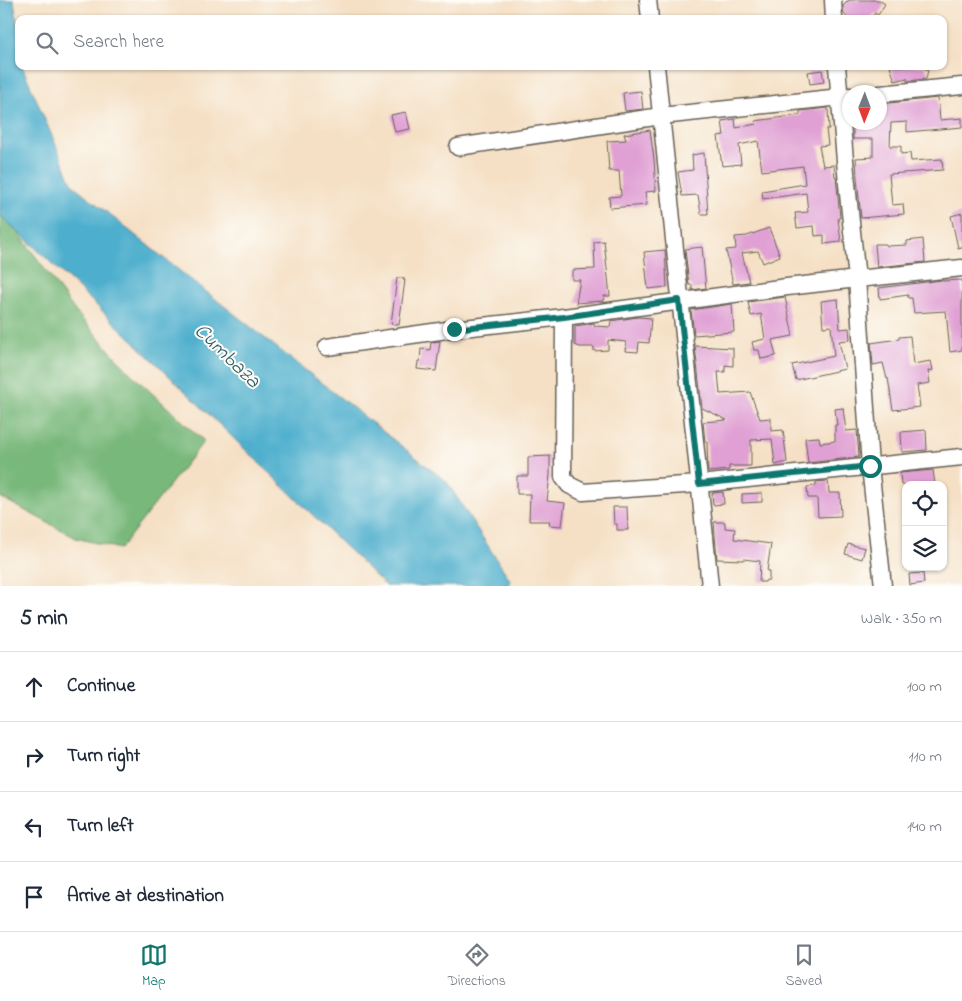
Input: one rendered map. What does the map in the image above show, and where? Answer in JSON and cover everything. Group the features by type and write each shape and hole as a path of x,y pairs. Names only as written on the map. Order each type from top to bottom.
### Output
{"street":[{"path":"648,0 650,15"},
{"path":"833,0 834,15"},
{"path":"656,70 710,586"},
{"path":"838,70 842,88"},
{"path":"887,93 962,86"},
{"path":"458,147 661,116 842,97"},
{"path":"846,130 870,466 883,586"},
{"path":"327,347 454,329 564,317 679,300 962,268"},
{"path":"564,317 563,477 569,485 583,492 699,484 962,457"}],"green space":[{"path":"0,207 75,311 128,371 204,441 120,549 76,538 0,497"}],"water":[{"name":"Cumbaza","path":"0,0 14,0 16,15 15,70 24,70 73,185 447,482 510,580 510,586 386,586 93,302 0,215"}],"building":[{"path":"849,0 879,0 885,4 878,15 875,13 873,15 845,15 843,6"},
{"path":"822,70 824,82 810,84 808,72"},
{"path":"891,70 928,70 926,79 907,81 907,78 895,81"},
{"path":"641,91 643,109 625,111 623,93"},
{"path":"938,98 940,120 962,118 962,127 907,132 907,122 891,123 890,146 901,146 901,154 910,153 911,161 942,159 943,170 889,174 892,205 903,204 904,214 861,218 856,158 873,157 873,139 853,139 853,130 887,130 887,103"},
{"path":"828,108 829,129 826,129 828,145 819,146 823,166 834,165 841,242 824,244 824,235 815,236 814,226 797,228 795,213 808,212 806,193 763,199 762,191 805,184 803,166 762,171 758,141 739,145 741,164 722,166 718,136 724,135 722,121 735,119 736,128 756,124 755,121 800,115 800,111"},
{"path":"406,112 410,129 395,132 391,115"},
{"path":"650,130 656,191 645,192 647,205 610,208 609,197 621,196 619,171 609,171 607,141 626,140 624,134"},
{"path":"704,153 708,214 701,214 698,195 682,196 678,172 693,170 692,155"},
{"path":"962,213 962,247 958,248 951,216"},
{"path":"769,228 780,256 763,263 758,251 742,253 749,282 733,284 726,250 736,249 735,237 747,236"},
{"path":"923,239 925,262 877,267 875,244 886,244 887,246 907,245 907,241"},
{"path":"604,241 610,296 604,296 603,301 576,303 580,280 572,280 572,270 595,269 594,242"},
{"path":"702,247 706,288 692,290 692,285 689,285 685,249"},
{"path":"665,250 667,287 648,289 644,252"},
{"path":"397,278 404,278 403,280 405,280 399,325 391,324"},
{"path":"942,280 962,280 962,350 950,352 946,311 914,313 912,298 908,298 908,295 880,299 879,288"},
{"path":"785,297 793,336 772,340 776,356 761,359 759,350 754,350 752,342 765,339 761,314 751,316 748,302"},
{"path":"838,299 840,329 849,328 850,340 839,341 845,369 796,380 792,365 834,356 831,326 823,327 821,301"},
{"path":"732,304 734,332 694,335 691,310"},
{"path":"638,317 651,318 649,343 639,342 638,352 625,351 626,342 608,340 608,350 594,351 594,347 575,345 575,326 594,323 595,326 610,327 611,321"},
{"path":"910,336 913,364 931,361 933,370 928,371 930,383 917,385 920,407 893,410 888,378 883,363 873,365 871,343"},
{"path":"440,341 436,371 417,369 421,349 430,350 431,342"},
{"path":"695,346 733,348 733,366 725,365 725,372 718,372 720,394 750,392 760,419 771,418 771,431 783,430 787,462 775,465 772,439 751,440 751,466 729,466 729,470 708,472 707,442 705,442 703,422 727,420 702,408"},
{"path":"843,408 846,431 857,430 859,457 808,463 805,438 819,437 820,443 835,441 835,425 837,425 835,409"},
{"path":"926,430 927,450 902,452 901,432"},
{"path":"550,456 547,501 565,503 562,526 549,525 550,521 529,521 530,494 517,494 517,476 528,476 528,457"},
{"path":"933,470 934,481 902,481 901,485 900,473"},
{"path":"828,481 829,493 840,493 841,516 818,517 817,498 808,498 807,487 816,486 816,482"},
{"path":"723,492 724,504 713,505 712,493"},
{"path":"762,493 762,502 742,503 742,494"},
{"path":"613,507 627,507 628,530 617,530 617,524 614,524"},
{"path":"714,522 725,522 725,528 735,529 734,539 771,544 767,571 769,571 769,580 759,582 760,561 717,559"},
{"path":"848,544 865,548 862,559 845,554"},
{"path":"923,573 924,583 910,585 909,574"}],"route":[{"path":"454,329 564,317 679,300 699,484 870,466"}]}
